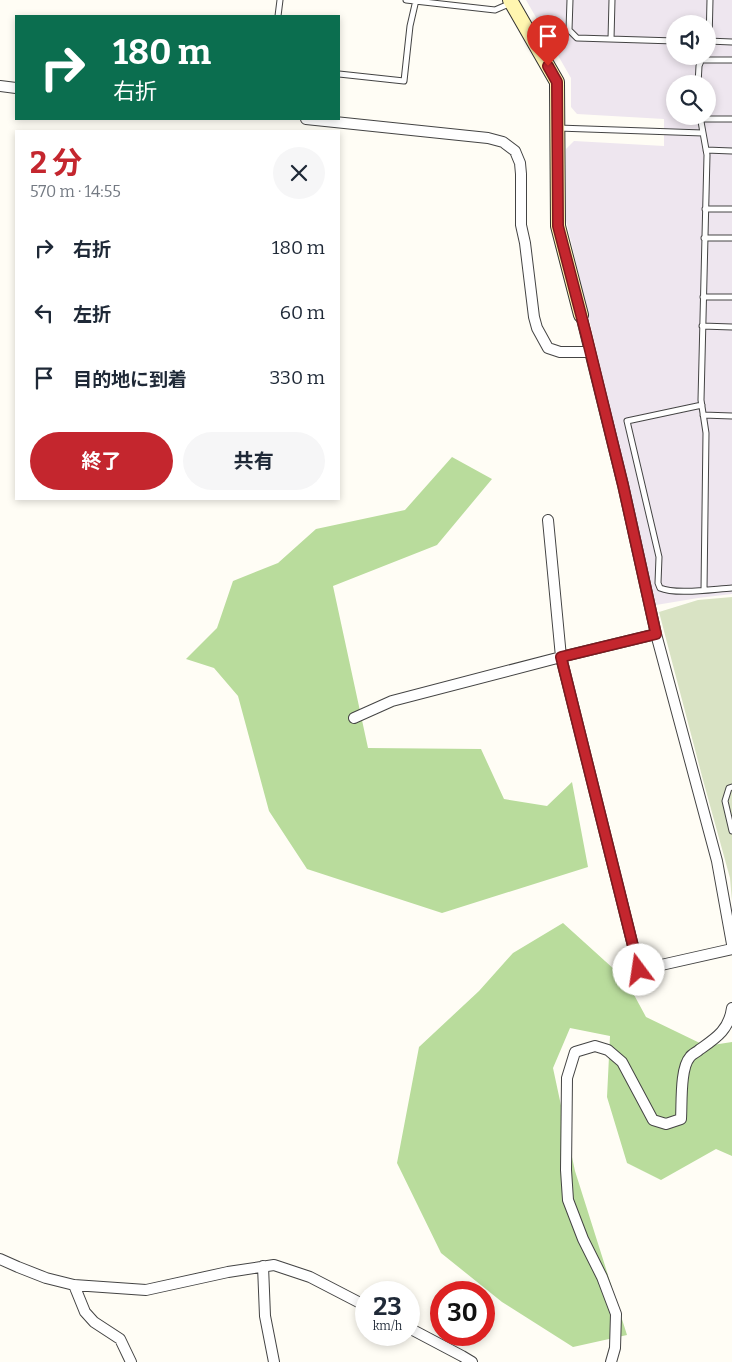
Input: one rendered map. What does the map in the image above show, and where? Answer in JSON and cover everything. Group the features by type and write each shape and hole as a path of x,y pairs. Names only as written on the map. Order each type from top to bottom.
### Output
{"street":[{"path":"511,1 557,82 558,226 623,485 656,634 730,911 732,944"},
{"path":"0,86 15,88"},
{"path":"316,120 488,138 503,142 515,151 520,168 522,225 537,328 548,348 560,352 590,352"},
{"path":"548,520 561,657 639,970 732,950"},
{"path":"354,718 392,701 656,634"},
{"path":"611,1362 615,1348 616,1314 568,1200 566,1170 567,1078 575,1052 595,1046 608,1050 622,1062 653,1120 666,1124 681,1119 682,1078 689,1058 721,1034 731,1016 732,1008"},
{"path":"0,1259 46,1278 74,1285 146,1290 228,1272 274,1265 310,1277 355,1300"},
{"path":"263,1266 266,1316 274,1362"},
{"path":"74,1285 86,1312 94,1322 120,1339 131,1362"},
{"path":"420,1334 472,1362"}],"lane":[{"path":"278,15 280,0"},
{"path":"406,0 495,10 511,1"},
{"path":"570,0 569,30 577,38 666,40"},
{"path":"612,0 612,39"},
{"path":"709,15 710,0"},
{"path":"340,74 404,81 410,26 416,1"},
{"path":"716,43 732,42"},
{"path":"716,59 732,60"},
{"path":"716,118 732,119"},
{"path":"701,125 706,150 701,400 706,433 704,590"},
{"path":"557,128 703,133"},
{"path":"706,150 732,151"},
{"path":"705,209 732,210"},
{"path":"704,238 732,238"},
{"path":"703,297 732,297"},
{"path":"702,326 732,327"},
{"path":"702,405 627,422 659,558 658,583 660,588 665,591 732,588"},
{"path":"703,415 732,416"},
{"path":"732,787 729,788 725,801 732,831"}],"shaded area":[{"path":"526,0 732,0 732,594 656,605 566,220 566,149 574,141 664,146 664,119 577,114 571,107 571,78"}],"green space":[{"path":"452,457 492,479 437,545 333,586 368,748 481,749 504,799 547,806 572,782 588,867 442,913 307,869 269,811 238,696 214,668 186,659 217,628 233,581 278,563 316,529 405,510"},
{"path":"732,597 732,901 730,878 659,612 698,600"},
{"path":"563,923 626,980 646,1017 706,1046 732,1042 732,1156 716,1149 661,1180 627,1163 607,1097 610,1036 570,1028 553,1068 575,1171 627,1335 573,1347 502,1302 495,1296 495,1281 476,1281 441,1253 397,1163 419,1047 479,991 513,953"}],"route":[{"path":"548,66 557,82 558,226 623,485 656,634 561,657 639,970"}]}
